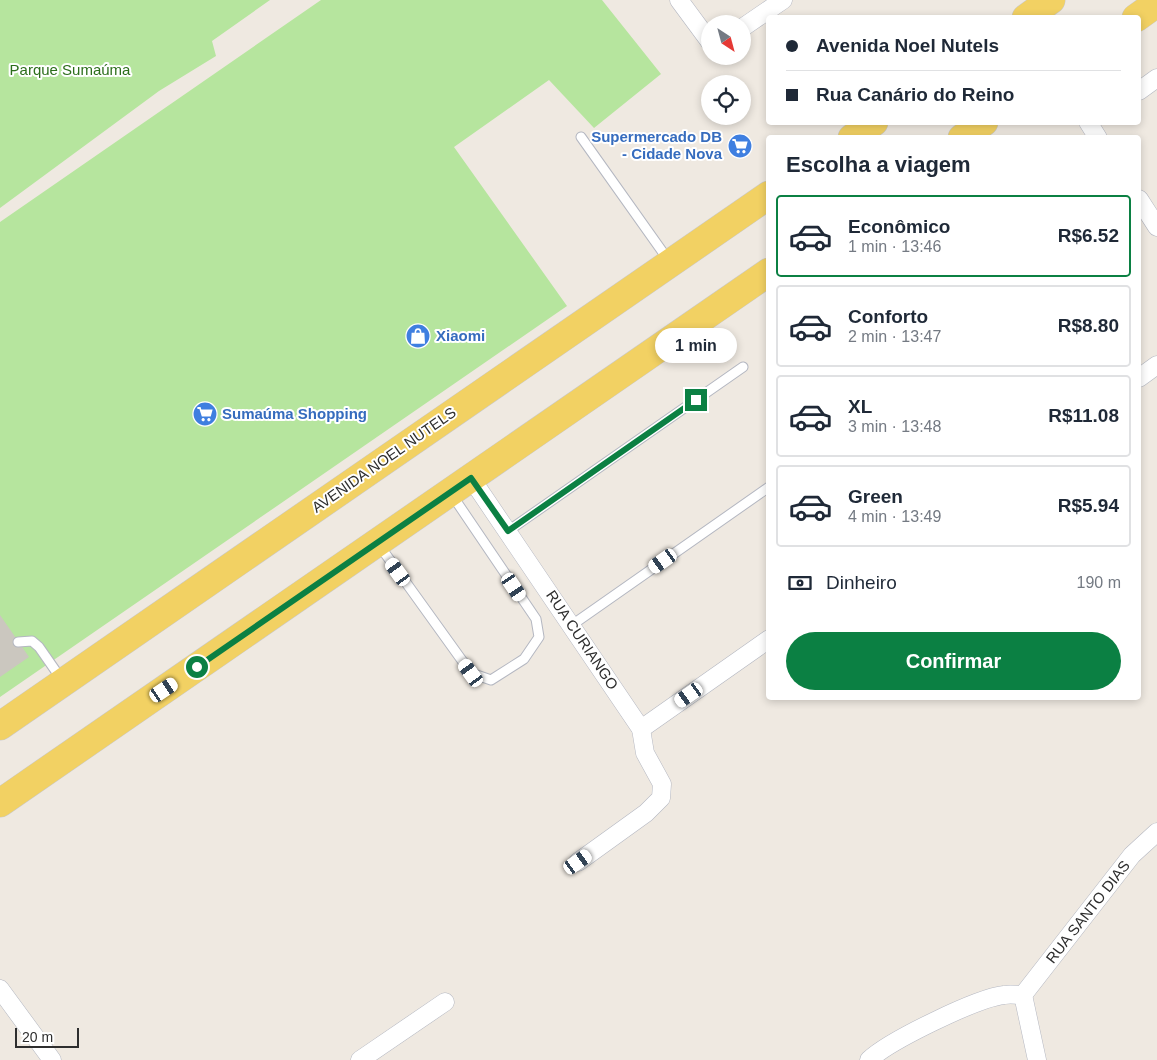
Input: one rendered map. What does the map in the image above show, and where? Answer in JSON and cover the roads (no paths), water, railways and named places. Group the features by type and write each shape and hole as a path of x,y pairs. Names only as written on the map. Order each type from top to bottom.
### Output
{"main road":[{"path":"1030,15 1051,0"},
{"path":"1140,15 1157,3"},
{"path":"856,135 870,125"},
{"path":"966,135 980,125"},
{"name":"AVENIDA NOEL NUTELS","path":"0,726 766,197"},
{"path":"0,803 766,274"}],"street":[{"path":"679,0 701,30"},
{"path":"751,22 783,0"},
{"path":"1141,90 1157,78"},
{"path":"1141,202 1157,227"},
{"path":"1141,377 1157,365"},
{"name":"RUA CURIANGO","path":"461,485 508,531 641,729"},
{"path":"578,862 646,813 661,798 662,784 645,752 641,729 766,641"},
{"name":"RUA SANTO DIAS","path":"1023,995 1132,855 1157,832"},
{"path":"0,989 52,1060"},
{"path":"869,1060 923,1028 959,1010 1003,995 1023,995 1029,1031 1037,1060"},
{"path":"360,1060 446,1002"}],"lane":[{"path":"581,137 670,263"},
{"path":"508,531 743,367"},
{"path":"377,543 471,673 491,680 524,659 539,637 536,619 461,485"},
{"path":"572,625 766,488"},
{"path":"18,642 32,641 39,647 64,682"}],"place":[{"name":"Supermercado DB - Cidade Nova","path":"740,146"},
{"name":"Xiaomi","path":"418,336"},
{"name":"Sumaúma Shopping","path":"205,414"}],"park label":[{"name":"Parque Sumaúma","path":"70,70"}]}
